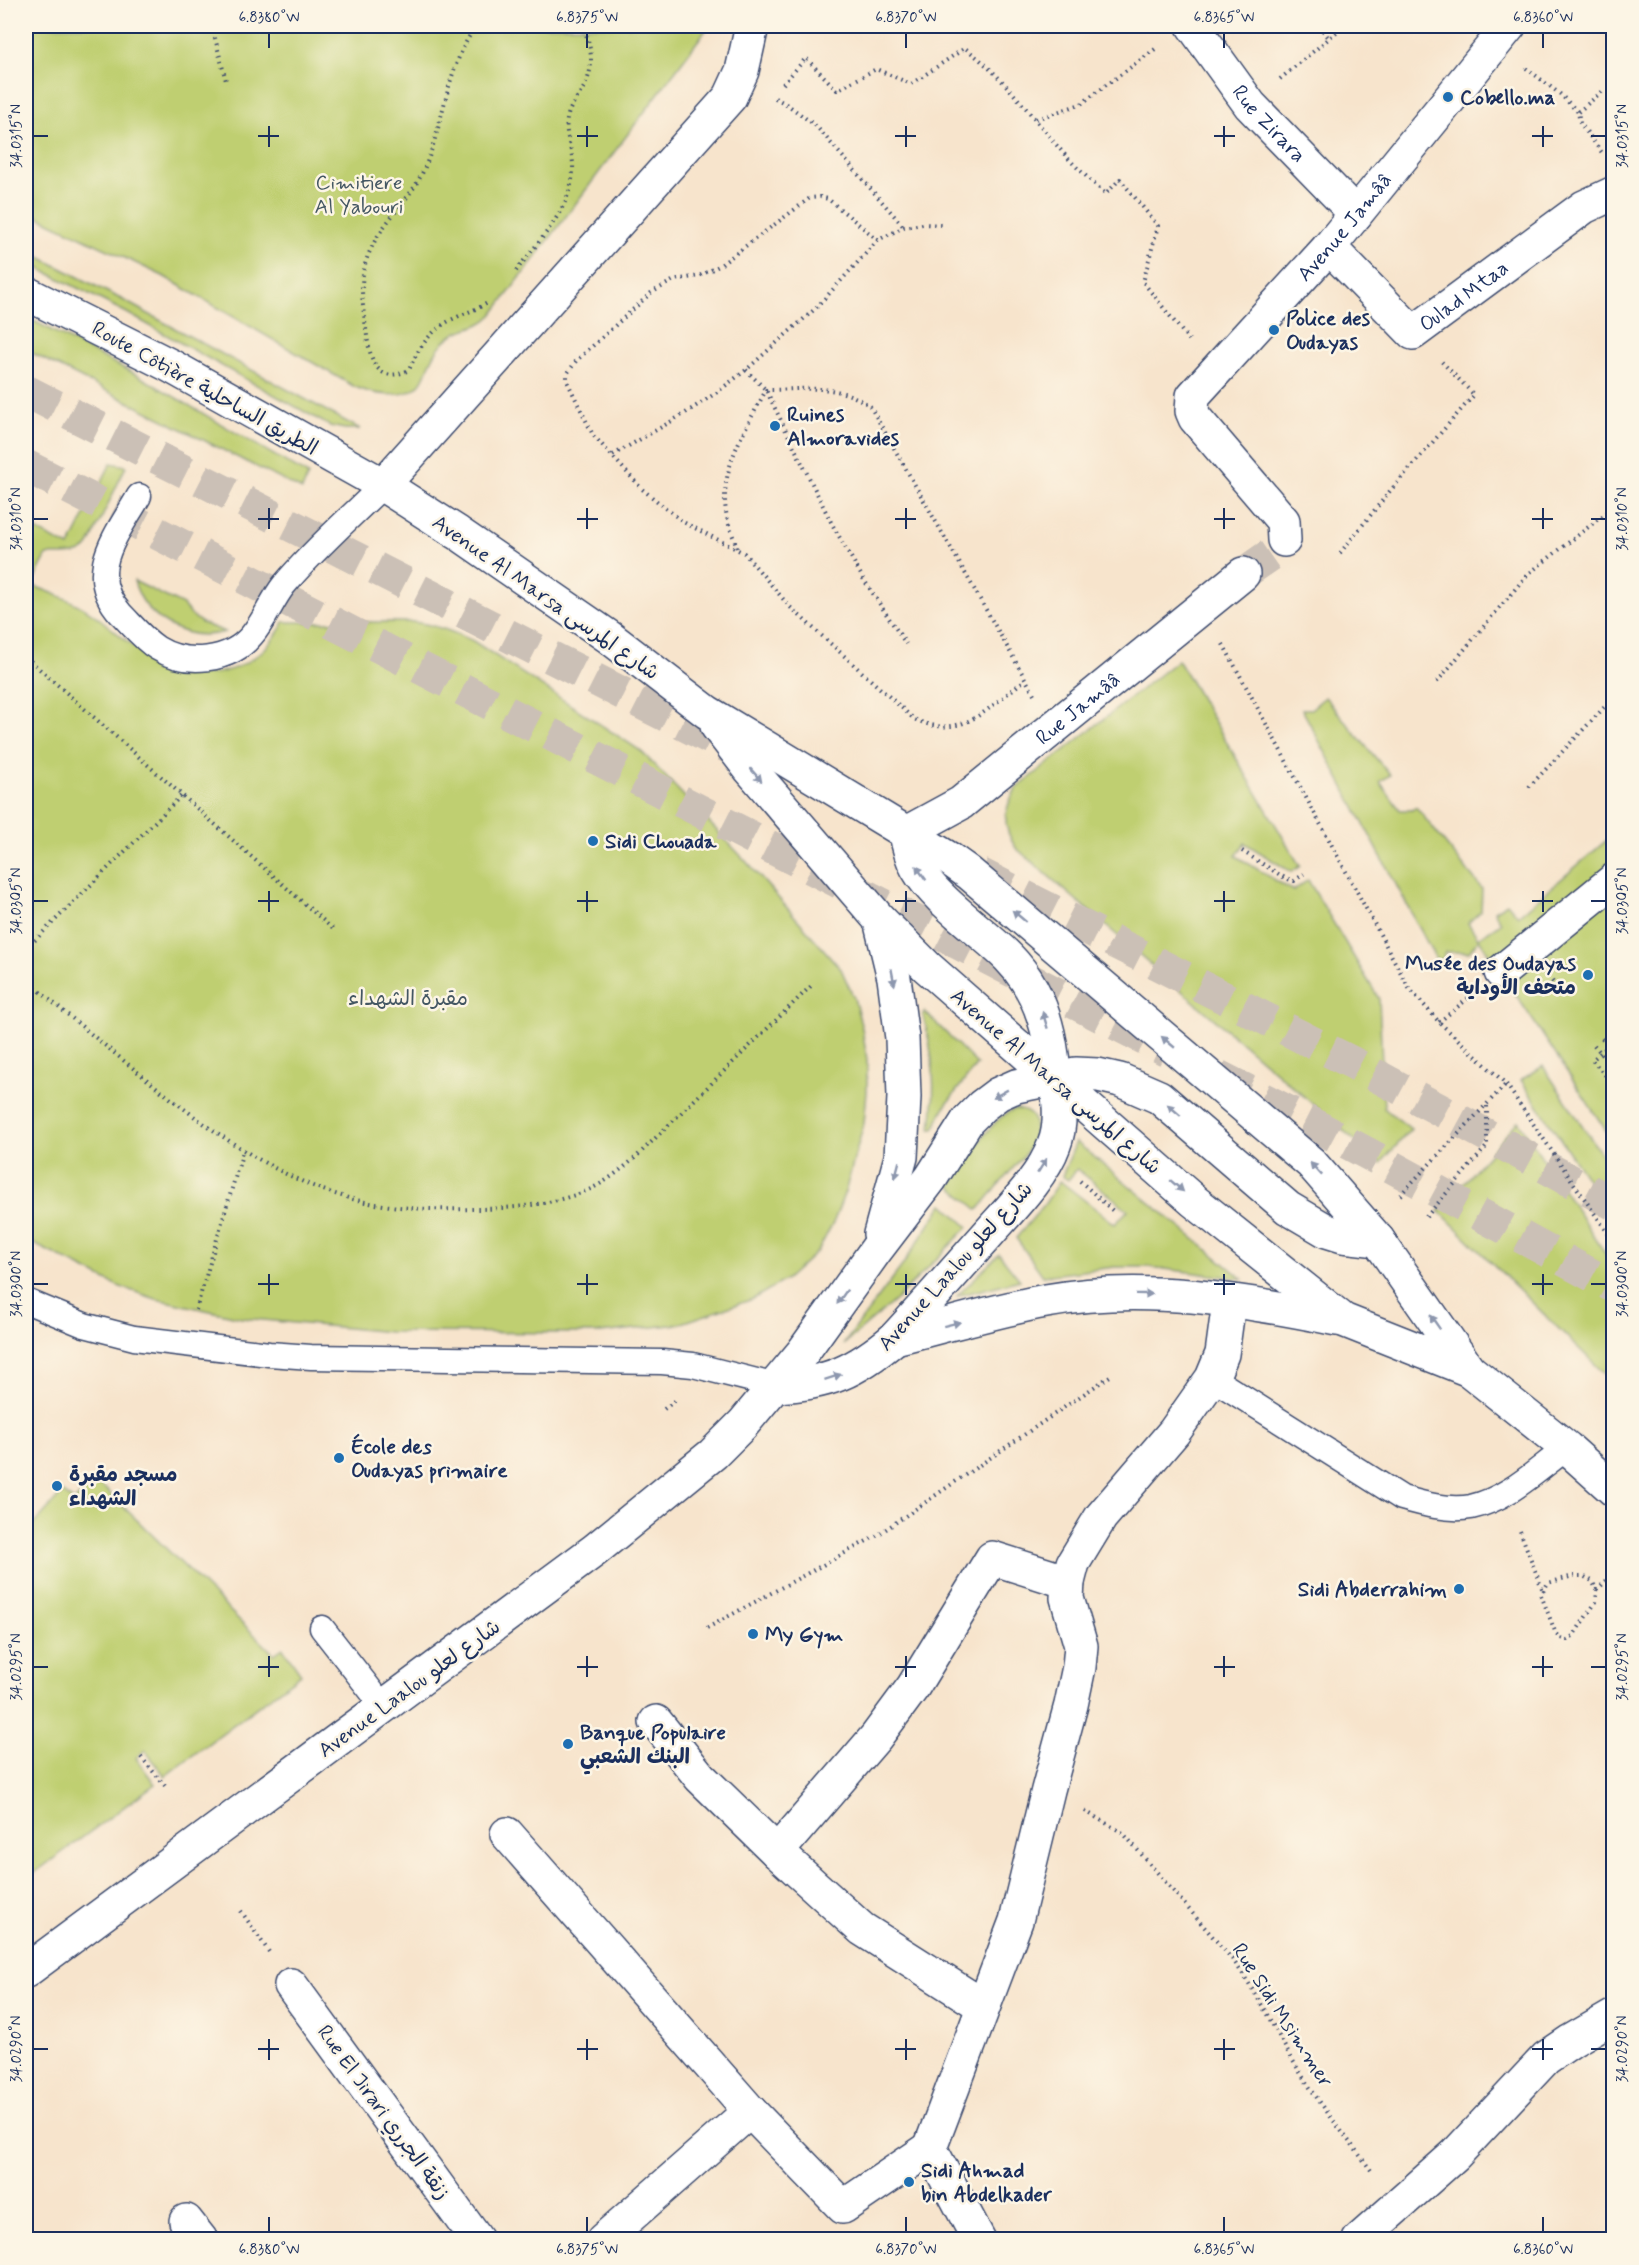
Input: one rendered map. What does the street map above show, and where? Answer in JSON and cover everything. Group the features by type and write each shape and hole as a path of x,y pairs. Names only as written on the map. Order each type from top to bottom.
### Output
{"street":[{"path":"383,485 730,97 742,70 752,26"},
{"name":"Rue Zirara","path":"1193,26 1250,105 1356,214"},
{"name":"Avenue Jamââ","path":"1284,540 1283,521 1195,418 1192,411 1193,396 1329,247 1501,34"},
{"name":"Oulad Mtaa","path":"1329,247 1413,333 1584,207 1614,193"},
{"name":"Route Côtière الطريق الساحلية","path":"26,293 169,365 383,485"},
{"name":"Avenue Al Marsa شارع المرسى","path":"383,485 458,533 609,637 707,712 969,873 1311,1163 1378,1240 1469,1370 1567,1448 1614,1490"},
{"name":"Rue Jamââ","path":"906,833 961,803 1243,574"},
{"name":"Avenue Al Marsa شارع المرسى","path":"707,712 750,769 880,920 967,1003 1055,1077 1194,1201 1342,1320 1469,1370"},
{"name":"Avenue Laalou شارع لعلو","path":"776,1386 801,1385 837,1377 871,1358 895,1338 1022,1196 1055,1145 1058,1102 1050,1036 1044,1015 1023,975 1009,958 946,902 917,868 906,833"},
{"path":"1501,972 1614,880"},
{"path":"876,1250 901,1157 904,1097 900,1018 894,978 880,920"},
{"name":"Avenue Laalou شارع لعلو","path":"26,1971 595,1550 712,1454 743,1424 776,1386 931,1178 968,1120 998,1094 1016,1086 1076,1074 1098,1075 1140,1087 1159,1097 1288,1208 1327,1231 1343,1236 1378,1240"},
{"path":"895,1338 1047,1301 1113,1294 1177,1295 1342,1320"},
{"path":"507,1834 750,2111 843,2207 930,2148 1016,1921 1080,1666 1081,1646 1067,1598 1068,1582 1080,1549 1101,1517 1174,1432 1212,1378 1222,1354 1229,1302"},
{"path":"777,1852 876,1737 913,1687 992,1558 1068,1582"},
{"path":"656,1722 700,1777 777,1852 862,1929 983,2006"},
{"name":"Rue El Jirari زنقة الجرري","path":"291,1985 477,2240"},
{"path":"1359,2240 1455,2155 1546,2058 1614,2016"},
{"path":"603,2240 750,2111"},
{"path":"930,2148 979,2240"}],"lane":[{"path":"139,496 104,562 104,585 107,595 142,637 156,647 171,655 188,659 206,659 222,655 251,637 283,586 383,485"},
{"path":"26,1301 84,1324 134,1338 184,1345 311,1358 662,1362 703,1367 776,1386"},
{"path":"1212,1378 1402,1498 1425,1504 1471,1507 1505,1494 1567,1448"},
{"path":"322,1628 383,1706"}],"path":[{"path":"212,26 226,81"},
{"path":"476,26 458,54 425,168 416,186 379,234 364,265 362,298 371,360 378,369 388,374 399,375 409,370 424,342 437,329 453,318 474,311 492,300"},
{"path":"512,276 560,211 570,188 573,162 567,118 571,106 585,86 592,61 590,47 582,26"},
{"path":"1319,26 1329,38"},
{"path":"1250,105 1344,26"},
{"path":"1501,34 1578,112 1580,123 1607,159"},
{"path":"1036,119 1081,104 1161,45"},
{"path":"904,227 816,126 788,105 772,97 806,58 837,90 876,69 911,84 965,48 983,61 1036,119 1067,158 1106,195 1120,179 1158,226 1143,282 1215,374"},
{"path":"1578,112 1604,90"},
{"path":"878,240 828,199 810,198 719,266 699,276 674,280 651,293 576,361 567,374 569,388 593,435 642,489 662,507 705,535 737,549 750,559 776,592 915,719 941,728 955,727 969,722 1025,680"},
{"path":"613,455 684,414 746,370 816,309 878,240 904,227 923,224 943,225"},
{"path":"1340,553 1390,491 1474,395 1413,333"},
{"path":"746,370 766,390 837,534 906,644"},
{"path":"766,390 826,388 856,396 870,406 1034,694"},
{"path":"737,549 727,516 725,491 729,465 766,390"},
{"path":"1437,682 1527,575 1614,507"},
{"path":"26,657 333,929"},
{"path":"1233,662 1409,988 1439,1022 1506,1084 1614,1242"},
{"path":"1529,787 1614,697"},
{"path":"26,949 182,795"},
{"path":"1242,851 1285,879 1294,881 1304,874"},
{"path":"26,980 172,1100 243,1151 304,1182 363,1201 425,1210 486,1209 543,1204 582,1193 609,1178 634,1159 811,986"},
{"path":"1602,1038 1614,1052"},
{"path":"1614,1041 1592,1060 1614,1085"},
{"path":"1594,1045 1614,1065"},
{"path":"1400,1195 1506,1084"},
{"path":"1426,1217 1487,1146 1486,1104"},
{"path":"184,1345 243,1151"},
{"path":"1083,1184 1113,1210"},
{"path":"707,1628 876,1536 1113,1374"},
{"path":"1520,1531 1543,1591 1543,1601 1556,1634 1567,1640 1573,1636 1596,1602 1597,1590 1592,1581 1583,1576 1573,1576 1548,1583 1543,1591"},
{"path":"1597,1590 1614,1573"},
{"path":"141,1757 166,1787"},
{"name":"Rue Sidi Msimmer","path":"1048,1790 1124,1833 1232,1959 1274,2025 1298,2069 1396,2205"},
{"path":"241,1911 262,1940"}],"green space":[{"name":"Cimitiere Al Yabouri","path":"26,26 709,26 492,315 487,320 456,333 446,340 437,350 423,379 417,386 410,391 392,395 355,387 163,276 26,211"},
{"path":"26,250 360,429 330,426 127,313 26,262"},
{"path":"26,317 139,376 308,475 302,490 26,350"},
{"name":"مقبرة الشهداء","path":"111,463 126,466 89,545 75,554 47,555 31,585 86,609 136,649 154,660 182,671 199,674 233,669 248,661 274,638 284,622 414,622 444,629 473,641 641,751 744,859 841,969 854,998 867,1060 864,1123 846,1189 834,1221 818,1251 787,1279 753,1299 679,1324 601,1333 390,1332 242,1318 156,1299 118,1286 26,1240 26,525 69,547"},
{"path":"134,581 183,605 202,623 225,632 210,635 196,634 169,625 147,607"},
{"path":"1178,660 1300,866 1291,872 1245,843 1236,856 1293,891 1308,880 1379,999 1384,1108 1411,1129 1381,1163 1016,848 1008,833 1007,811 1016,789"},
{"path":"1325,697 1390,775 1380,782 1400,810 1412,810 1416,807 1482,889 1481,911 1468,923 1478,938 1501,923 1494,911 1507,903 1518,916 1613,835 1613,1141 1479,939 1469,952 1445,952 1442,960 1436,959 1302,709 1311,709"},
{"path":"925,1012 977,1064 945,1106 934,1129 931,1129 933,1071 923,1015"},
{"path":"1543,1066 1613,1172 1613,1218 1521,1080"},
{"path":"1015,1109 1033,1118 1035,1129 1032,1142 1029,1149 978,1210 950,1186 987,1132 1005,1114"},
{"path":"1518,1121 1613,1265 1613,1382 1439,1211"},
{"path":"1076,1142 1243,1279 1149,1267 1115,1267 1043,1276 1016,1238 1044,1205 1060,1181 1115,1224 1128,1210 1077,1169 1068,1180 1062,1176"},
{"path":"943,1204 968,1227 898,1298 843,1345 902,1266"},
{"path":"999,1254 1020,1280 957,1296"},
{"path":"95,1479 274,1654 283,1648 301,1674 165,1776 145,1750 136,1758 155,1784 26,1879 26,1533 63,1492 74,1502"}],"tunnel":[{"path":"26,391 744,755"},
{"path":"26,466 1167,1050"},
{"path":"1243,574 1279,549 1284,540"},
{"path":"980,874 1353,1063 1614,1204"},
{"path":"1218,1076 1322,1129 1614,1287"}],"place":[{"name":"Cobello.ma","path":"1448,97"},
{"name":"Police des Oudayas","path":"1274,330"},
{"name":"Ruines Almoravides","path":"775,426"},
{"name":"Sidi Chouada","path":"593,841"},
{"name":"Musée des Oudayas متحف الأوداية","path":"1588,975"},
{"name":"École des Oudayas primaire","path":"339,1458"},
{"name":"مسجد مقبرة الشهداء","path":"57,1486"},
{"name":"Sidi Abderrahim","path":"1459,1589"},
{"name":"My Gym","path":"753,1634"},
{"name":"Banque Populaire البنك الشعبي","path":"568,1744"},
{"name":"Sidi Ahmad bin Abdelkader","path":"909,2182"}]}
